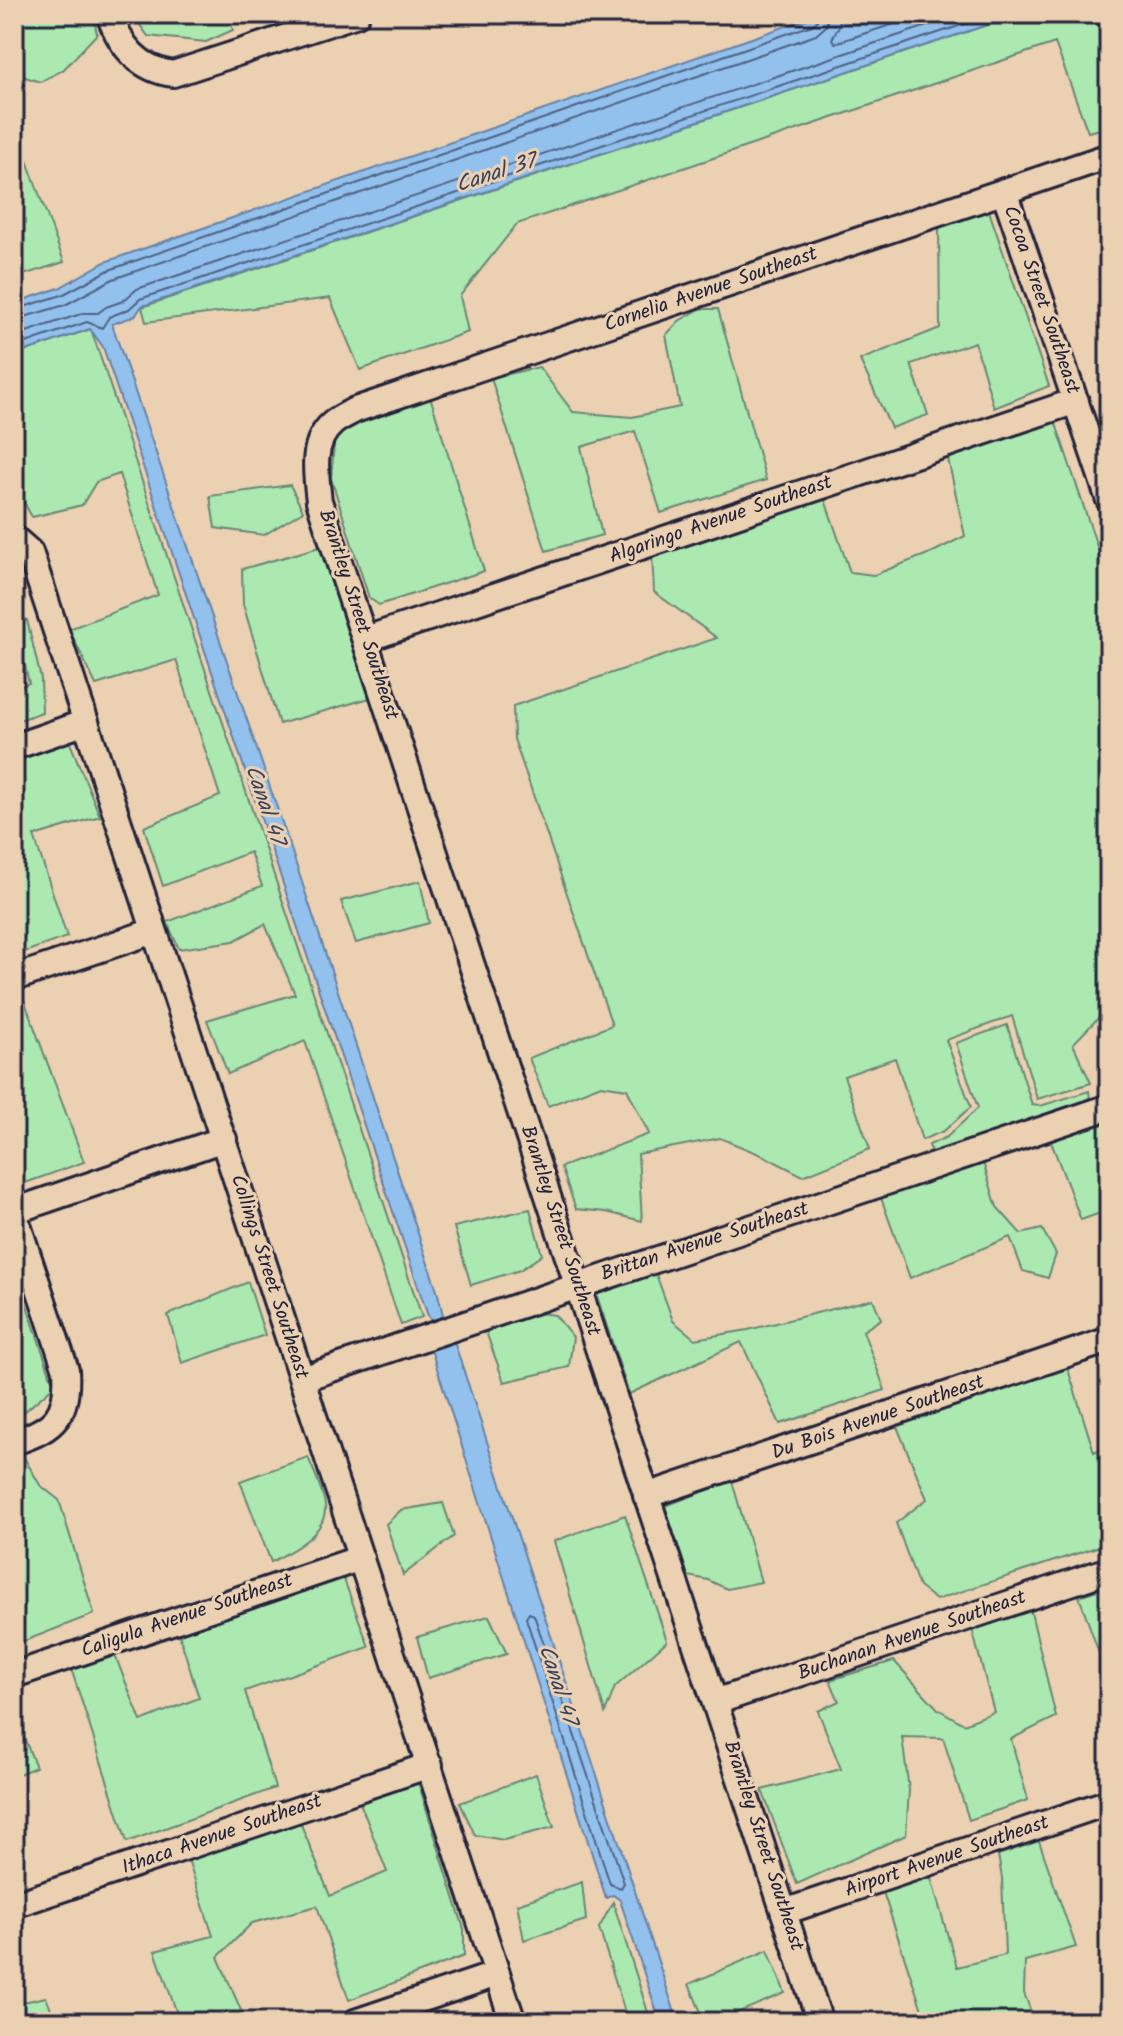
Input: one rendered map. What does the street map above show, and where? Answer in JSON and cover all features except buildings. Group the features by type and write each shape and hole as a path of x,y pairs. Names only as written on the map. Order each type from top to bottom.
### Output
{"street":[{"path":"109,14 116,34 138,61 156,71 173,74 357,14"},
{"name":"Cornelia Avenue Southeast","path":"323,438 332,423 355,410 1109,156"},
{"name":"Cocoa Street Southeast","path":"1004,191 1109,500"},
{"name":"Algaringo Avenue Southeast","path":"366,639 1076,401"},
{"name":"Brantley Street Southeast","path":"323,438 315,461 319,501 820,2022"},
{"name":"Collings Street Southeast","path":"14,538 30,552 513,2022"},
{"path":"14,747 86,722"},
{"path":"14,978 154,931"},
{"name":"Brittan Avenue Southeast","path":"302,1379 577,1283 699,1246 1109,1107"},
{"path":"14,1442 36,1435 50,1425 60,1414 68,1395 66,1370 14,1212 224,1139"},
{"name":"Du Bois Avenue Southeast","path":"646,1496 1109,1340"},
{"name":"Caligula Avenue Southeast","path":"14,1675 361,1558"},
{"name":"Buchanan Avenue Southeast","path":"715,1702 1109,1570"},
{"name":"Ithaca Avenue Southeast","path":"14,1905 430,1765"},
{"name":"Airport Avenue Southeast","path":"784,1912 1109,1802"},
{"path":"355,2022 497,1974"}],"green space":[{"path":"14,14 93,14 97,34 63,70 40,82 25,77 14,56"},
{"path":"132,14 228,14 233,30 206,42 148,36"},
{"path":"1020,14 1109,14 1109,127 1088,132 1055,43 517,224 460,296 468,332 360,370 330,298 146,322 142,307"},
{"path":"14,125 64,262 14,278 14,226 23,222 14,192"},
{"path":"988,208 1049,386 994,408 975,342 911,364 928,415 891,428 860,360 940,328 939,225"},
{"path":"700,309 718,309 766,480 661,513 635,431 581,447 602,535 546,551 491,378 539,367 573,412 632,417 680,407 666,335 679,321"},
{"path":"91,329 422,1317 401,1325 305,1041 228,1074 207,1020 295,994 265,924 234,941 179,949 167,922 262,886 250,852 163,886 144,827 220,796 176,660 96,685 69,629 158,595 119,474 96,482 82,505 32,517 14,484 14,355"},
{"path":"429,393 484,571 379,605 369,598 331,478 335,434 358,420"},
{"path":"1055,421 1109,582 1109,1013 1099,1017 1073,1044 1091,1083 1037,1099 1012,1016 946,1040 971,1107 944,1131 922,1140 895,1058 844,1076 870,1149 803,1176 720,1138 638,1154 642,1221 606,1212 576,1209 561,1167 649,1134 627,1089 601,1085 548,1106 529,1058 612,1025 514,739 513,706 717,638 654,592 652,555 824,497 850,572 874,575 965,536 948,459 1030,425"},
{"path":"290,485 303,511 264,535 215,528 210,496"},
{"path":"320,547 370,698 279,724 243,604 242,569"},
{"path":"27,620 41,679 42,712 14,722 14,690 29,683 15,623"},
{"path":"68,738 100,816 34,836 67,937 16,955 14,756"},
{"path":"420,881 429,923 356,943 341,901"},
{"path":"19,986 84,1162 14,1187 14,988"},
{"path":"1007,1025 1032,1105 1040,1106 1089,1091 1090,1100 932,1155 929,1145 947,1137 978,1108 956,1043"},
{"path":"1109,1118 1109,1210 1081,1220 1050,1139"},
{"path":"982,1159 997,1207 1021,1234 1042,1229 1056,1254 1048,1278 1023,1271 1010,1237 910,1278 880,1195"},
{"path":"530,1209 542,1255 520,1270 471,1285 454,1227"},
{"path":"653,1266 673,1321 695,1339 748,1330 873,1299 881,1319 863,1331 885,1390 780,1424 741,1342 629,1394 597,1296 604,1287"},
{"path":"14,1267 54,1386 24,1412 14,1415"},
{"path":"248,1282 265,1335 182,1363 168,1315"},
{"path":"531,1312 555,1315 573,1337 569,1367 504,1382 485,1329"},
{"path":"1067,1366 1094,1452 1109,1445 1109,1543 936,1600 919,1587 896,1523 927,1499 896,1424"},
{"path":"22,1454 40,1485 59,1500 94,1614 14,1645 14,1457"},
{"path":"308,1457 325,1505 321,1525 307,1540 271,1562 240,1481"},
{"path":"732,1481 761,1582 727,1589 708,1580 688,1576 665,1506"},
{"path":"443,1503 454,1536 403,1575 386,1524 401,1510"},
{"path":"625,1515 667,1641 615,1687 605,1713 554,1541"},
{"path":"343,1577 369,1647 245,1691 275,1788 127,1842 71,1668 114,1653 141,1721 199,1698 179,1634"},
{"path":"1109,1586 1109,1676 1107,1676 1079,1596"},
{"path":"1030,1608 1056,1717 1011,1739 1028,1800 969,1820 943,1738 902,1737 909,1790 906,1835 797,1884 762,1790 841,1769 818,1711 839,1701 830,1680 894,1661 938,1709 964,1724 994,1712 971,1625"},
{"path":"489,1616 507,1654 428,1678 417,1637"},
{"path":"14,1713 36,1767 14,1776"},
{"path":"536,1774 554,1827 504,1840 475,1835 460,1803"},
{"path":"417,1779 464,1929 464,1956 349,2000 317,1906 252,1923 218,1957 246,2022 180,2022 155,1951 213,1936 187,1856 300,1822 330,1896 387,1872 359,1800"},
{"path":"1039,1841 1076,1947 1025,1961 1024,1993 1035,2022 926,2022 883,1892 930,1875 957,1967 1005,1955 998,1855"},
{"path":"582,1882 586,1920 524,1940 517,1904"},
{"path":"613,1902 651,2022 628,2022 599,1928"},
{"path":"768,1950 785,1993 715,2022 705,2022 689,1984"},
{"path":"46,1997 56,2022 14,2022 14,2004"}],"water":[{"path":"821,14 1020,14 142,306 135,316 112,324 289,843 438,1294 444,1319 433,1323 428,1316 103,347 90,329 14,355 14,303 59,288 105,262"},
{"name":"Canal 47","path":"452,1335 678,2022 660,2022 620,1900 613,1895 606,1898 429,1343"}],"water label":[{"name":"Canal 37","path":"496,174"}]}
